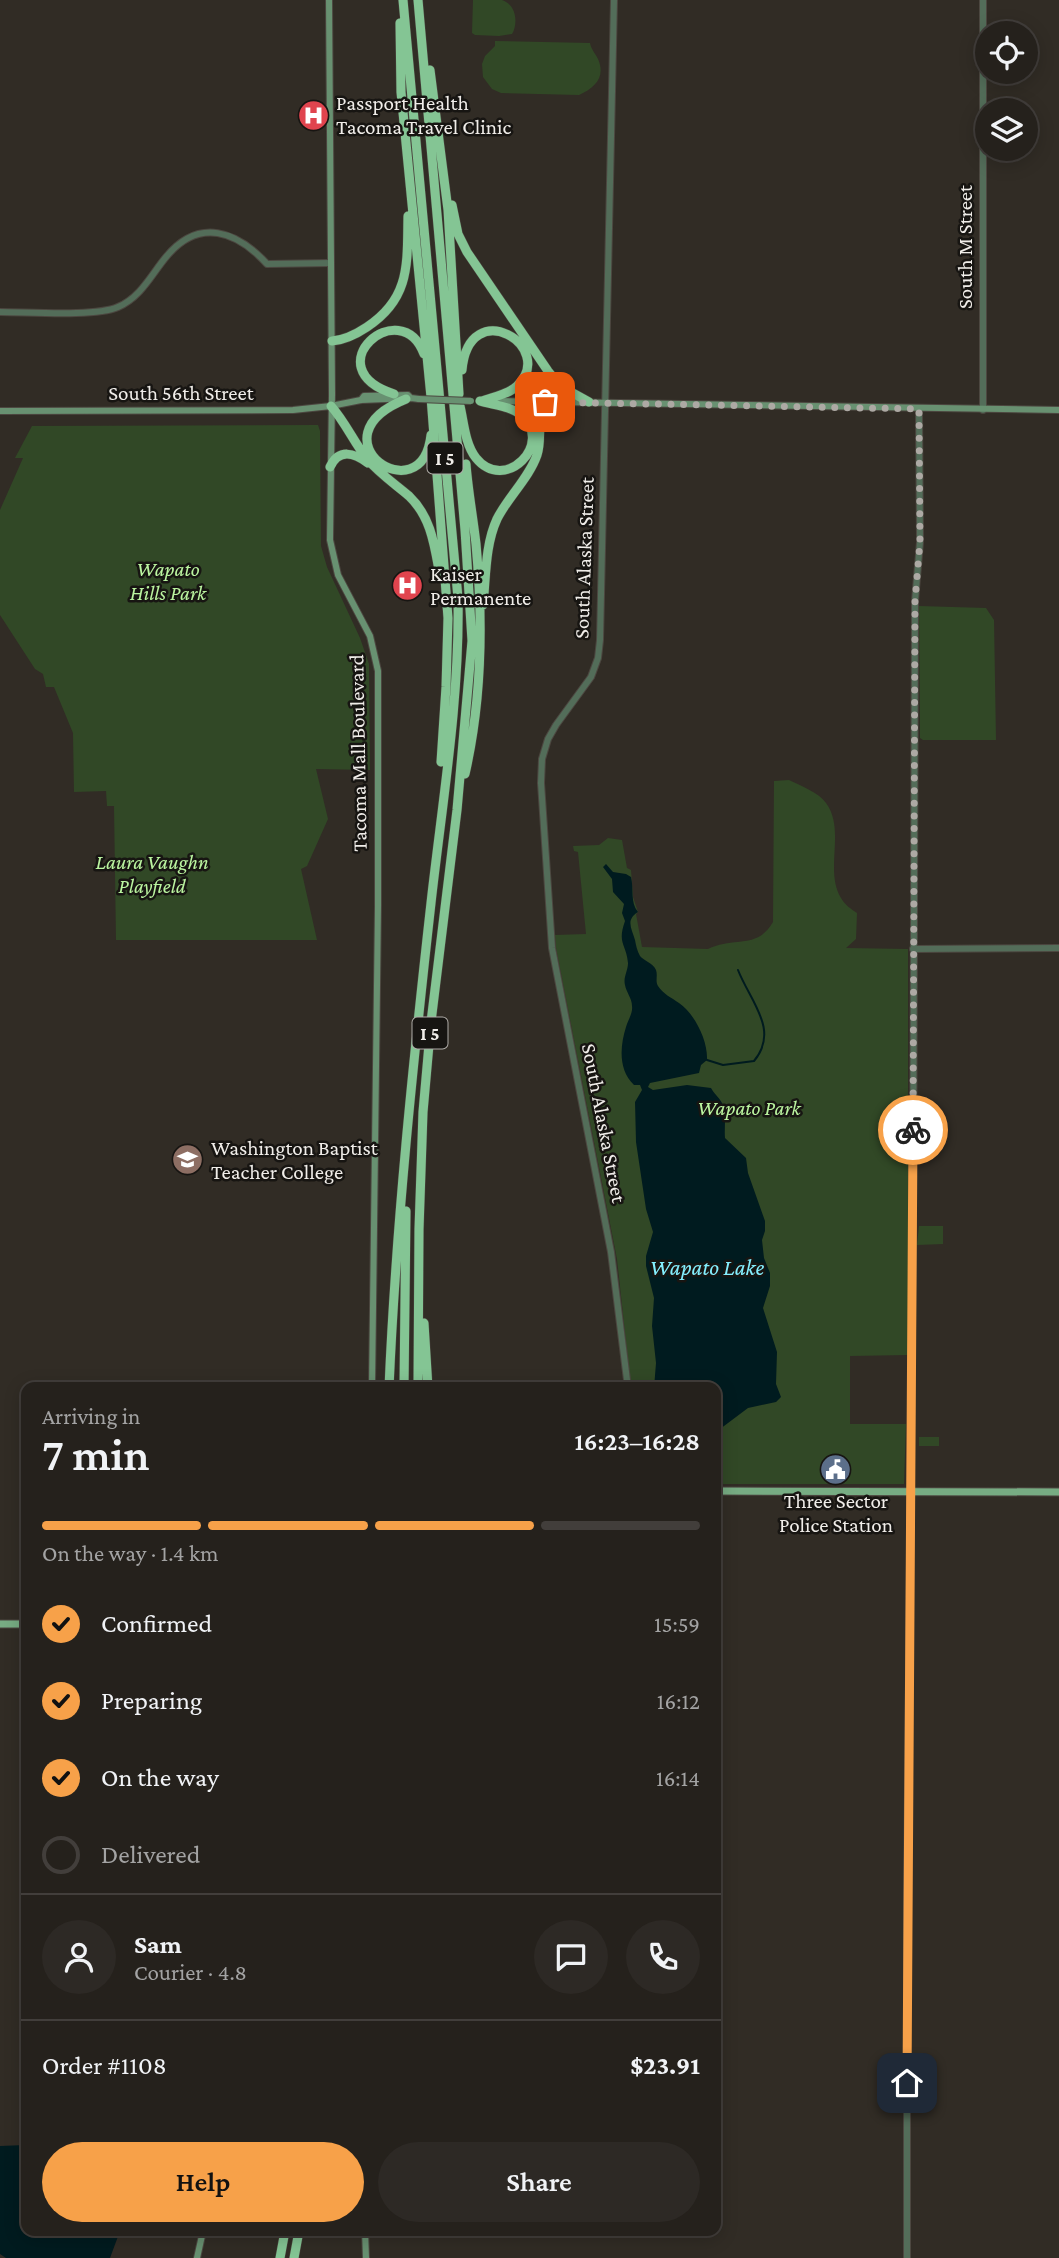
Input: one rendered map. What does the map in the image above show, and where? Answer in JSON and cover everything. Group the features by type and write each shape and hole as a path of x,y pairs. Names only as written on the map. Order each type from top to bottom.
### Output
{"highway":[{"path":"401,0 401,92 447,594 447,677 429,916"},
{"name":"I 5","path":"401,0 458,598 458,655 410,1111 404,1382"},
{"name":"I 5","path":"418,0 471,616 470,677 428,1057 421,1157 418,1382"},
{"path":"419,13 457,229 467,252 554,380 566,391 589,402"},
{"path":"439,135 451,245 466,473 476,544 480,641"},
{"path":"332,341 348,338 371,324 390,306 401,290 407,265 409,176"},
{"path":"394,394 371,384 361,366 362,353 367,343 375,335 386,331 404,334 421,347 431,397"},
{"path":"490,331 509,334 518,340 525,351 527,365 524,376 514,389 476,401 511,409 528,422 532,436 531,445 526,457 515,467 506,470 493,469 477,460 467,439 460,401 464,358 470,343 479,335 490,331"},
{"path":"408,398 379,414 373,420 369,432 371,455 379,464 389,469 407,470 421,462 430,440 432,409"},
{"path":"457,810 471,749 489,549 494,526 536,458 543,412 564,402"},
{"path":"331,406 364,454 387,479"},
{"path":"330,467 335,457 352,454 365,461 415,502 422,512 431,529 439,575 447,677"},
{"path":"388,1382 395,1271 410,1111"},
{"path":"419,1258 428,1382"},
{"path":"280,2258 284,2236"},
{"path":"294,2258 298,2236"}],"main road":[{"name":"Tacoma Mall Boulevard","path":"329,0 332,341 330,540 333,561 344,588 369,632 378,671 372,1382"},
{"name":"South 56th Street","path":"361,400 364,396 394,394 408,394 408,398"},
{"name":"South 56th Street","path":"0,411 274,411 331,406 361,400 408,398 1059,410"},
{"path":"721,1491 1059,1492"},
{"path":"0,1624 21,1624"},
{"path":"197,2258 202,2236"},
{"path":"365,2236 366,2258"}],"street":[{"name":"South Alaska Street","path":"614,0 599,653 587,684 550,734 543,755 541,777 550,939 611,1252 627,1382"},
{"name":"South M Street","path":"983,0 983,410"},
{"path":"0,312 106,311 118,307 135,296 168,255 183,242 201,234 217,233 234,237 248,245 267,264 331,263"},
{"path":"907,2258 915,601 920,542 919,409"},
{"path":"913,949 1059,948"}],"green space":[{"path":"473,0 507,2 515,15 512,34 499,36 472,33"},
{"path":"495,41 590,43 600,65 600,76 590,89 579,95 501,93 492,89 483,77 482,64 485,56 495,46"},
{"name":"Wapato Hills Park","path":"318,425 321,546 327,567 369,664 370,770 316,769 328,819 307,866 301,869 317,940 116,940 114,806 107,806 106,791 74,792 73,733 54,687 46,687 43,674 35,669 0,615 0,510 23,458 15,458 32,426"},
{"path":"919,606 986,608 994,620 996,740 920,738"},
{"name":"Wapato Park","path":"789,780 809,790 826,803 832,814 836,887 844,903 857,913 856,939 846,948 908,949 908,1355 850,1356 850,1424 906,1424 904,1484 721,1484 721,1382 630,1382 617,1259 556,948 555,935 586,934 578,852 574,851 573,846 599,845 608,838 622,840 627,868 631,870 642,947 708,949 752,939 767,931 773,922 774,781"},
{"path":"919,1226 943,1226 943,1244 917,1245"},
{"path":"919,1437 939,1437 939,1446 919,1446"}],"water":[{"name":"Wapato Lake","path":"606,864 613,872 631,877 633,900 638,912 630,925 639,954 655,968 660,989 690,1014 699,1028 707,1053 707,1060 701,1065 699,1073 650,1083 648,1087 653,1090 687,1085 711,1088 724,1107 725,1138 746,1158 748,1173 765,1221 762,1240 764,1258 770,1273 770,1286 763,1308 777,1352 776,1384 781,1397 776,1402 748,1408 721,1428 721,1382 654,1382 656,1363 652,1326 654,1298 646,1266 653,1232 646,1209 636,1142 635,1102 642,1090 640,1085 634,1085 629,1079 622,1058 622,1042 632,1009 625,982 628,963 622,939 624,904 613,892 612,879 603,867"},
{"path":"21,2145 21,2236 118,2236 110,2258 6,2258 0,2254 0,2146"}],"waterway":[{"path":"707,1060 723,1065 754,1061 761,1049 764,1027 738,970"}],"way so far":[{"path":"545,402 919,409 920,560 915,587 913,1130"}],"place":[{"name":"Passport Health Tacoma Travel Clinic","path":"313,115"},
{"name":"Kaiser Permanente","path":"407,586"},
{"name":"Washington Baptist Teacher College","path":"188,1160"},
{"name":"Three Sector Police Station","path":"836,1469"}],"route":[{"path":"907,2083 913,1130"}],"park label":[{"name":"Laura Vaughn Playfield","path":"152,874"}]}
